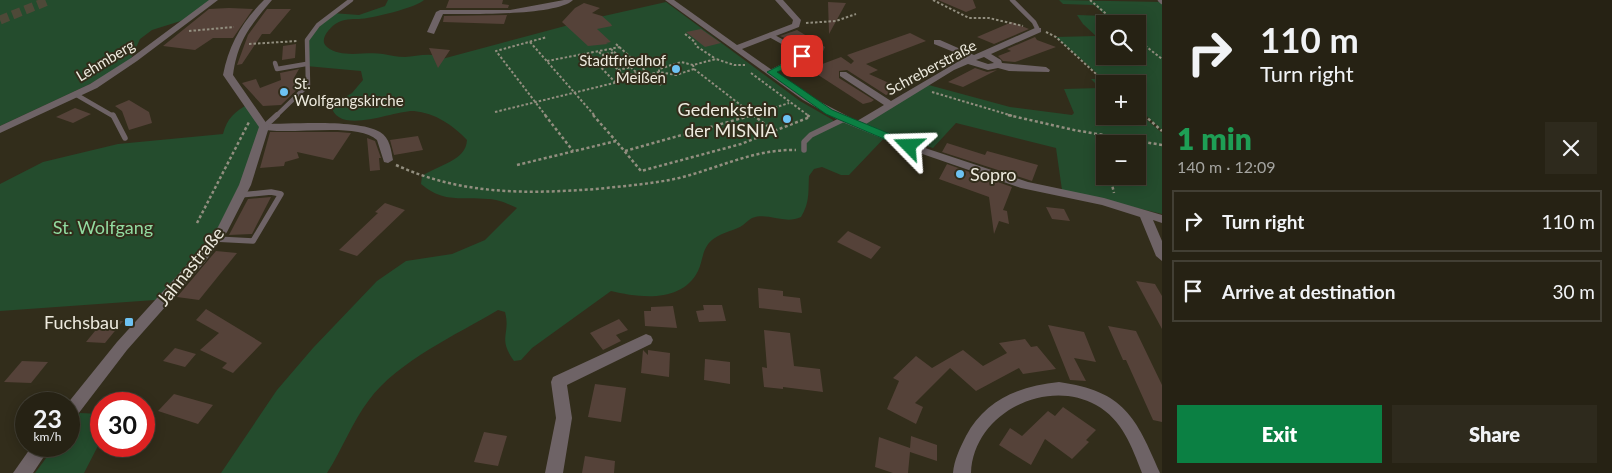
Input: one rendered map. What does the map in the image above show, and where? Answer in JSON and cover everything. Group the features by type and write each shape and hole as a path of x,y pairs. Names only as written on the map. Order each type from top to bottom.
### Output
{"street":[{"name":"Lehmberg","path":"0,130 105,79 152,47 170,31 214,0"},
{"path":"268,0 242,26 230,58 228,76 264,128 346,129 375,133 383,140 388,160"},
{"path":"431,32 440,12 515,11 565,3 569,0"},
{"path":"669,0 806,98 844,119 909,146 1026,185 1162,219"},
{"path":"736,48 798,23 779,0"},
{"name":"Schreberstraße","path":"858,125 890,104 970,59 1033,29"},
{"path":"937,42 988,67 998,65 1010,68 1046,70"},
{"path":"983,54 992,57 998,62 998,65"},
{"path":"843,74 890,104"},
{"name":"Jahnastraße","path":"80,399 122,346 200,259 223,229 240,195 264,128"},
{"path":"1146,214 1162,256"},
{"path":"554,473 564,418 559,382 646,340"},
{"path":"962,473 962,466 974,432 994,409 1026,393 1057,389 1077,391 1095,397 1121,415 1136,438 1151,473"},
{"path":"22,473 34,457"}],"lane":[{"path":"264,128 302,93 308,84 306,64 307,40 318,25 352,0"},
{"path":"1012,0 1034,22 1033,29"},
{"path":"770,35 795,49 802,56 800,60 771,72"},
{"path":"275,63 277,69 306,64"},
{"path":"75,94 112,114 125,138"},
{"path":"804,150 804,142 811,135 844,119"},
{"path":"216,238 253,241 281,194 271,192 240,195"}],"path":[{"path":"933,0 969,18 989,18 1056,37 1097,75"},
{"path":"1090,0 1108,15"},
{"path":"798,23 836,21 856,14"},
{"path":"170,31 242,26"},
{"path":"529,42 576,92 641,171 741,144 810,117 788,103 742,66 716,59 696,46 695,42 685,34"},
{"path":"547,37 496,50 574,151"},
{"path":"235,45 307,40"},
{"path":"616,44 661,85"},
{"path":"1146,46 1162,59"},
{"path":"547,61 620,47"},
{"path":"611,49 641,77"},
{"path":"599,52 628,80"},
{"path":"602,55 614,52"},
{"path":"588,54 616,83"},
{"path":"609,62 622,59"},
{"path":"659,72 659,68 663,66 681,62 693,65 716,59"},
{"path":"742,66 757,62"},
{"path":"693,65 694,69 774,131"},
{"path":"618,70 631,67"},
{"path":"494,112 659,72 673,76 694,69"},
{"path":"624,76 637,73"},
{"path":"918,88 989,111 1162,145"},
{"path":"624,151 753,115 788,103"},
{"path":"197,223 254,112"},
{"path":"1146,117 1162,131"},
{"path":"518,165 616,141"},
{"path":"388,160 404,169 451,184 485,190 560,193 644,185 690,175 762,151 779,148 804,150"}],"green space":[{"path":"0,0 214,0 187,19 152,30 140,39 129,63 86,86 0,126"},
{"path":"388,0 424,0 413,6 383,15 348,19 339,22 331,27 324,37 327,47 333,51 347,54 376,53 399,57 434,55 442,59 595,18 666,2 800,101 833,120 832,125 844,119 858,125 925,84 1010,107 1072,115 1074,113 1064,89 1096,88 1096,125 1146,125 1146,119 1162,133 1162,214 1062,190 1056,148 956,123 933,148 889,133 849,175 841,175 822,167 814,169 809,176 807,202 801,217 789,220 764,216 752,218 740,227 712,240 704,251 698,271 682,289 659,296 611,291 532,348 521,360 514,361 509,353 505,341 507,326 505,312 498,310 429,350 395,373 369,400 357,417 327,473 221,473 277,390 313,348 377,281 406,261 452,254 485,240 517,208 492,199 445,197 421,184 422,176 457,158 462,153 467,140 456,129 436,117 414,111 355,121 344,119 335,114 331,105 352,93 363,80 361,71 306,66 307,40 332,13 359,15 385,6"},
{"path":"1059,0 1162,2 1162,130 1146,115 1146,75 1099,75 1056,37 1096,36 1096,65 1146,65 1146,15 1105,15 1094,5 1063,4"},
{"path":"1077,15 1096,16 1096,36 1083,24"},
{"name":"St. Wolfgang","path":"248,104 264,127 223,229 155,300 0,311 0,184 43,162 118,144 223,134 232,116"},
{"path":"80,413 90,413 90,457 92,457 84,473 35,473 47,457 80,457"}],"building":[{"path":"449,0 503,0 502,4 509,5 508,8 446,8"},
{"path":"938,0 973,0 976,8 966,12"},
{"path":"828,2 846,3 829,34"},
{"path":"584,3 600,8 592,13 602,16 611,24 612,26 597,29 611,42 606,43 608,44 588,46 562,22 575,8"},
{"path":"209,9 253,9 233,38 213,38 195,50 163,46"},
{"path":"267,9 291,9 270,34 262,34 242,64 237,65 248,35"},
{"path":"507,15 504,24 443,22 444,16"},
{"path":"1012,22 1029,29 994,44 977,37"},
{"path":"701,29 721,43 705,47 686,32"},
{"path":"797,30 825,47 822,54 780,36"},
{"path":"910,33 926,41 866,64 878,70 869,74 898,87 895,88 899,90 886,95 847,70 839,71 839,78 874,100 871,102 863,104 809,69 841,57 851,64 854,61 847,55"},
{"path":"1035,37 1037,40 1056,47 1015,62 1003,61 998,56 1011,51 1007,49"},
{"path":"296,44 295,58 282,60 283,46"},
{"path":"429,48 450,50 438,68"},
{"path":"975,68 987,72 997,70 963,87 948,82"},
{"path":"299,69 294,78 304,77 304,83 281,105 263,106 242,83 256,79 260,88 281,80 280,73"},
{"path":"129,100 149,112 152,123 129,130 122,111 115,106"},
{"path":"75,108 91,114 73,123 56,117"},
{"path":"270,132 351,133 333,160 297,152 299,158 285,162 284,166 260,168"},
{"path":"418,136 423,150 394,155 390,140"},
{"path":"367,138 375,141 381,158 379,158 380,170 370,171"},
{"path":"947,143 985,155 987,151 1038,165 1032,181 942,152"},
{"path":"947,164 1012,187 1003,210 1007,211 1009,224 999,221 994,234 989,197 939,179"},
{"path":"271,197 252,234 229,235 248,199"},
{"path":"385,203 405,210 357,256 339,250 378,213 375,212"},
{"path":"1046,207 1064,209 1070,221 1052,219"},
{"path":"848,231 881,247 871,259 837,242"},
{"path":"216,251 237,253 199,300 177,297"},
{"path":"1136,281 1155,284 1162,296 1162,329"},
{"path":"758,288 783,291 783,296 800,298 802,313 759,308"},
{"path":"703,305 722,305 726,321 699,322 696,311 704,310"},
{"path":"673,306 677,328 645,326 644,311 651,311 651,307"},
{"path":"206,309 262,343 233,373 222,368 227,363 200,350 219,333 196,320"},
{"path":"619,319 628,330 616,335 621,341 603,350 590,333"},
{"path":"104,320 123,321 105,343 86,342"},
{"path":"1048,325 1084,332 1096,362 1074,358 1086,381 1070,380"},
{"path":"1108,326 1136,331 1162,385 1162,422 1153,420 1126,360 1123,360"},
{"path":"764,330 790,333 794,366 820,369 823,392 783,387 783,389 764,387 762,367 767,368"},
{"path":"1025,339 1031,347 1037,346 1056,369 1023,374 1019,368 976,391 950,368 915,403 923,407 916,424 887,409 899,381 893,378 916,356 932,368 963,350 983,366 1007,353 999,343"},
{"path":"175,348 196,354 185,367 163,361"},
{"path":"643,350 648,355 648,350 670,353 669,377 641,373"},
{"path":"705,359 730,362 730,384 704,380"},
{"path":"22,361 48,362 31,383 4,382"},
{"path":"595,384 626,388 621,422 588,417"},
{"path":"174,394 213,405 198,424 158,411"},
{"path":"1063,407 1096,430 1086,440 1089,442 1072,459 1045,439 1031,465 999,445 1010,428 1022,436 1048,411 1055,416"},
{"path":"484,432 507,436 498,466 474,462"},
{"path":"911,436 937,445 937,461 910,452 908,473 893,473 875,467 879,437 910,448"},
{"path":"585,456 615,461 614,473 582,473"}],"tunnel":[{"path":"0,20 50,0"}],"place":[{"name":"Stadtfriedhof Meißen","path":"676,69"},
{"name":"St. Wolfgangskirche","path":"284,92"},
{"name":"Gedenkstein der MISNIA","path":"787,119"},
{"name":"Sopro","path":"960,174"},
{"name":"Fuchsbau","path":"129,322"}],"route":[{"path":"802,56 800,60 771,72 806,98 829,112 909,146"}]}
